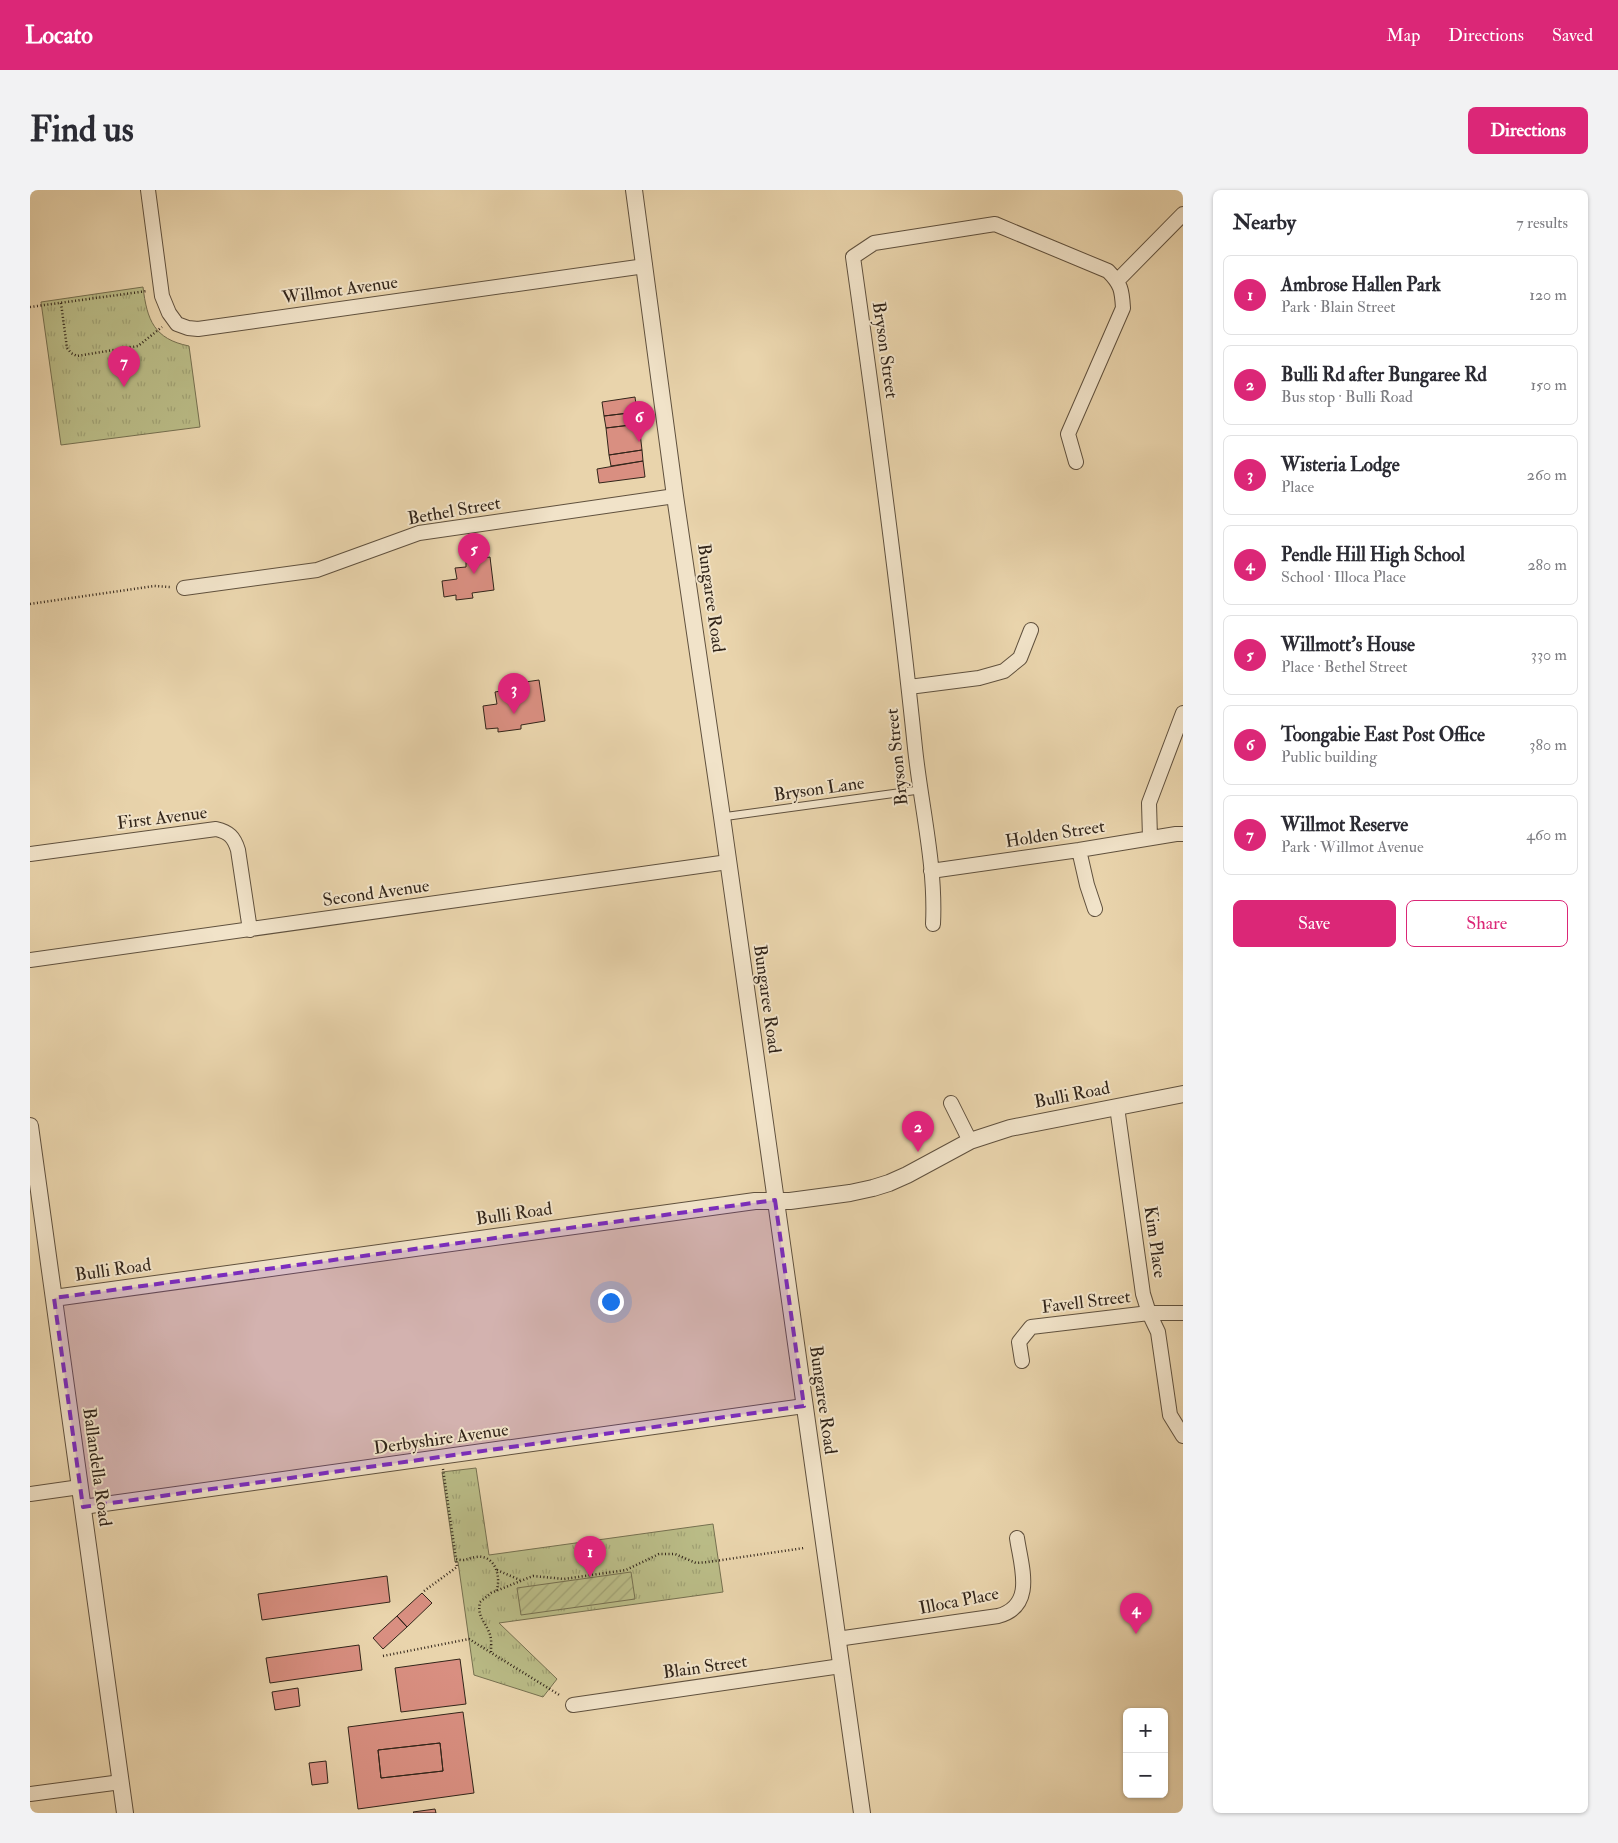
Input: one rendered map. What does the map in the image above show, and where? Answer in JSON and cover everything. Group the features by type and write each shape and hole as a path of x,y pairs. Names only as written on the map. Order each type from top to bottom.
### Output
{"street":[{"path":"148,190 162,296 173,318"},
{"name":"Bungaree Road","path":"634,190 862,1813"},
{"path":"1076,462 1068,434 1123,308 1122,292 1117,281 1183,214"},
{"name":"Bryson Street","path":"933,924 932,870 919,790 888,510 852,257 874,243 995,224 1108,271 1117,281"},
{"name":"Willmot Avenue","path":"173,318 177,324 198,329 645,266"},
{"name":"Bethel Street","path":"184,588 317,570 419,533 676,496"},
{"path":"909,687 979,678 1004,671 1020,658 1031,630"},
{"path":"1150,838 1149,803 1183,713"},
{"name":"First Avenue","path":"30,854 216,829 226,832 235,840 238,850 250,930"},
{"name":"Holden Street","path":"932,870 1183,834"},
{"path":"1079,850 1087,886 1095,909"},
{"name":"Second Avenue","path":"30,960 728,862"},
{"name":"Bulli Road","path":"54,1298 755,1201 790,1201 850,1193 889,1183 970,1141 1010,1128 1183,1094"},
{"path":"951,1103 970,1141"},
{"name":"Kim Place","path":"1117,1107 1143,1294 1158,1332 1170,1415 1183,1436"},
{"name":"Ballandella Road","path":"30,1126 125,1813"},
{"name":"Favell Street","path":"1022,1361 1019,1342 1031,1327 1149,1313 1183,1313"},
{"name":"Derbyshire Avenue","path":"83,1507 804,1406"},
{"path":"30,1494 80,1487"},
{"name":"Illoca Place","path":"838,1639 1008,1613 1016,1605 1024,1590 1017,1538"},
{"name":"Blain Street","path":"573,1705 841,1666"},
{"path":"30,1794 121,1782"}],"lane":[{"name":"Bryson Lane","path":"722,817 919,790"}],"path":[{"path":"30,307 161,289"},
{"path":"61,303 67,348 71,354 77,356 138,346 173,318"},
{"path":"30,604 154,586 184,588"},
{"path":"424,1591 457,1567 443,1468"},
{"path":"491,1652 492,1645 489,1632 479,1616 480,1602 484,1597 520,1580 533,1576 564,1579 626,1570 659,1554 675,1554 696,1563 804,1548"},
{"path":"456,1559 465,1561 475,1557 482,1557 493,1564 498,1570 520,1580"},
{"path":"496,1592 499,1584 498,1570"},
{"path":"383,1656 469,1639 573,1705"}],"highlighted area":[{"path":"775,1200 804,1406 83,1507 54,1298"}],"green space":[{"path":"143,287 147,309 154,326 168,338 189,346 200,427 61,445 41,302"},
{"path":"476,1468 489,1555 713,1524 723,1592 499,1623 557,1679 543,1697 474,1675 458,1562 455,1562 442,1472"},
{"path":"631,1572 635,1599 521,1615 517,1588"}],"building":[{"path":"635,397 637,412 604,416 602,402"},
{"path":"637,412 639,424 606,428 604,416"},
{"path":"639,424 642,450 609,455 606,428"},
{"path":"642,450 643,461 611,466 609,455"},
{"path":"643,461 645,477 599,483 597,469"},
{"path":"490,557 494,590 472,593 473,598 456,600 456,595 444,597 442,581 457,579 455,568 466,567 466,561"},
{"path":"539,680 545,721 521,725 521,729 498,732 498,728 486,729 483,706 497,704 495,692 506,690 505,685"},
{"path":"387,1576 390,1602 262,1620 258,1594"},
{"path":"422,1593 432,1603 407,1627 397,1616"},
{"path":"397,1616 407,1627 383,1649 373,1638"},
{"path":"359,1645 362,1670 270,1683 266,1658"},
{"path":"460,1659 466,1704 401,1712 395,1668"},
{"path":"298,1688 300,1706 275,1710 272,1692"},
{"path":"463,1712 474,1793 358,1809 348,1727","holes":["440,1743 443,1771 381,1778 378,1750"]},
{"path":"440,1743 443,1771 381,1778 378,1750"},
{"path":"326,1761 328,1783 312,1785 309,1763"},
{"path":"435,1809 436,1813 413,1812"}],"place":[{"name":"Willmot Reserve","path":"124,387"},
{"name":"Toongabie East Post Office","path":"639,442"},
{"name":"Willmott's House","path":"474,574"},
{"name":"Wisteria Lodge","path":"514,714"},
{"name":"Bulli Rd after Bungaree Rd","path":"918,1152"},
{"name":"Ambrose Hallen Park","path":"590,1577"},
{"name":"Pendle Hill High School","path":"1136,1634"}]}
